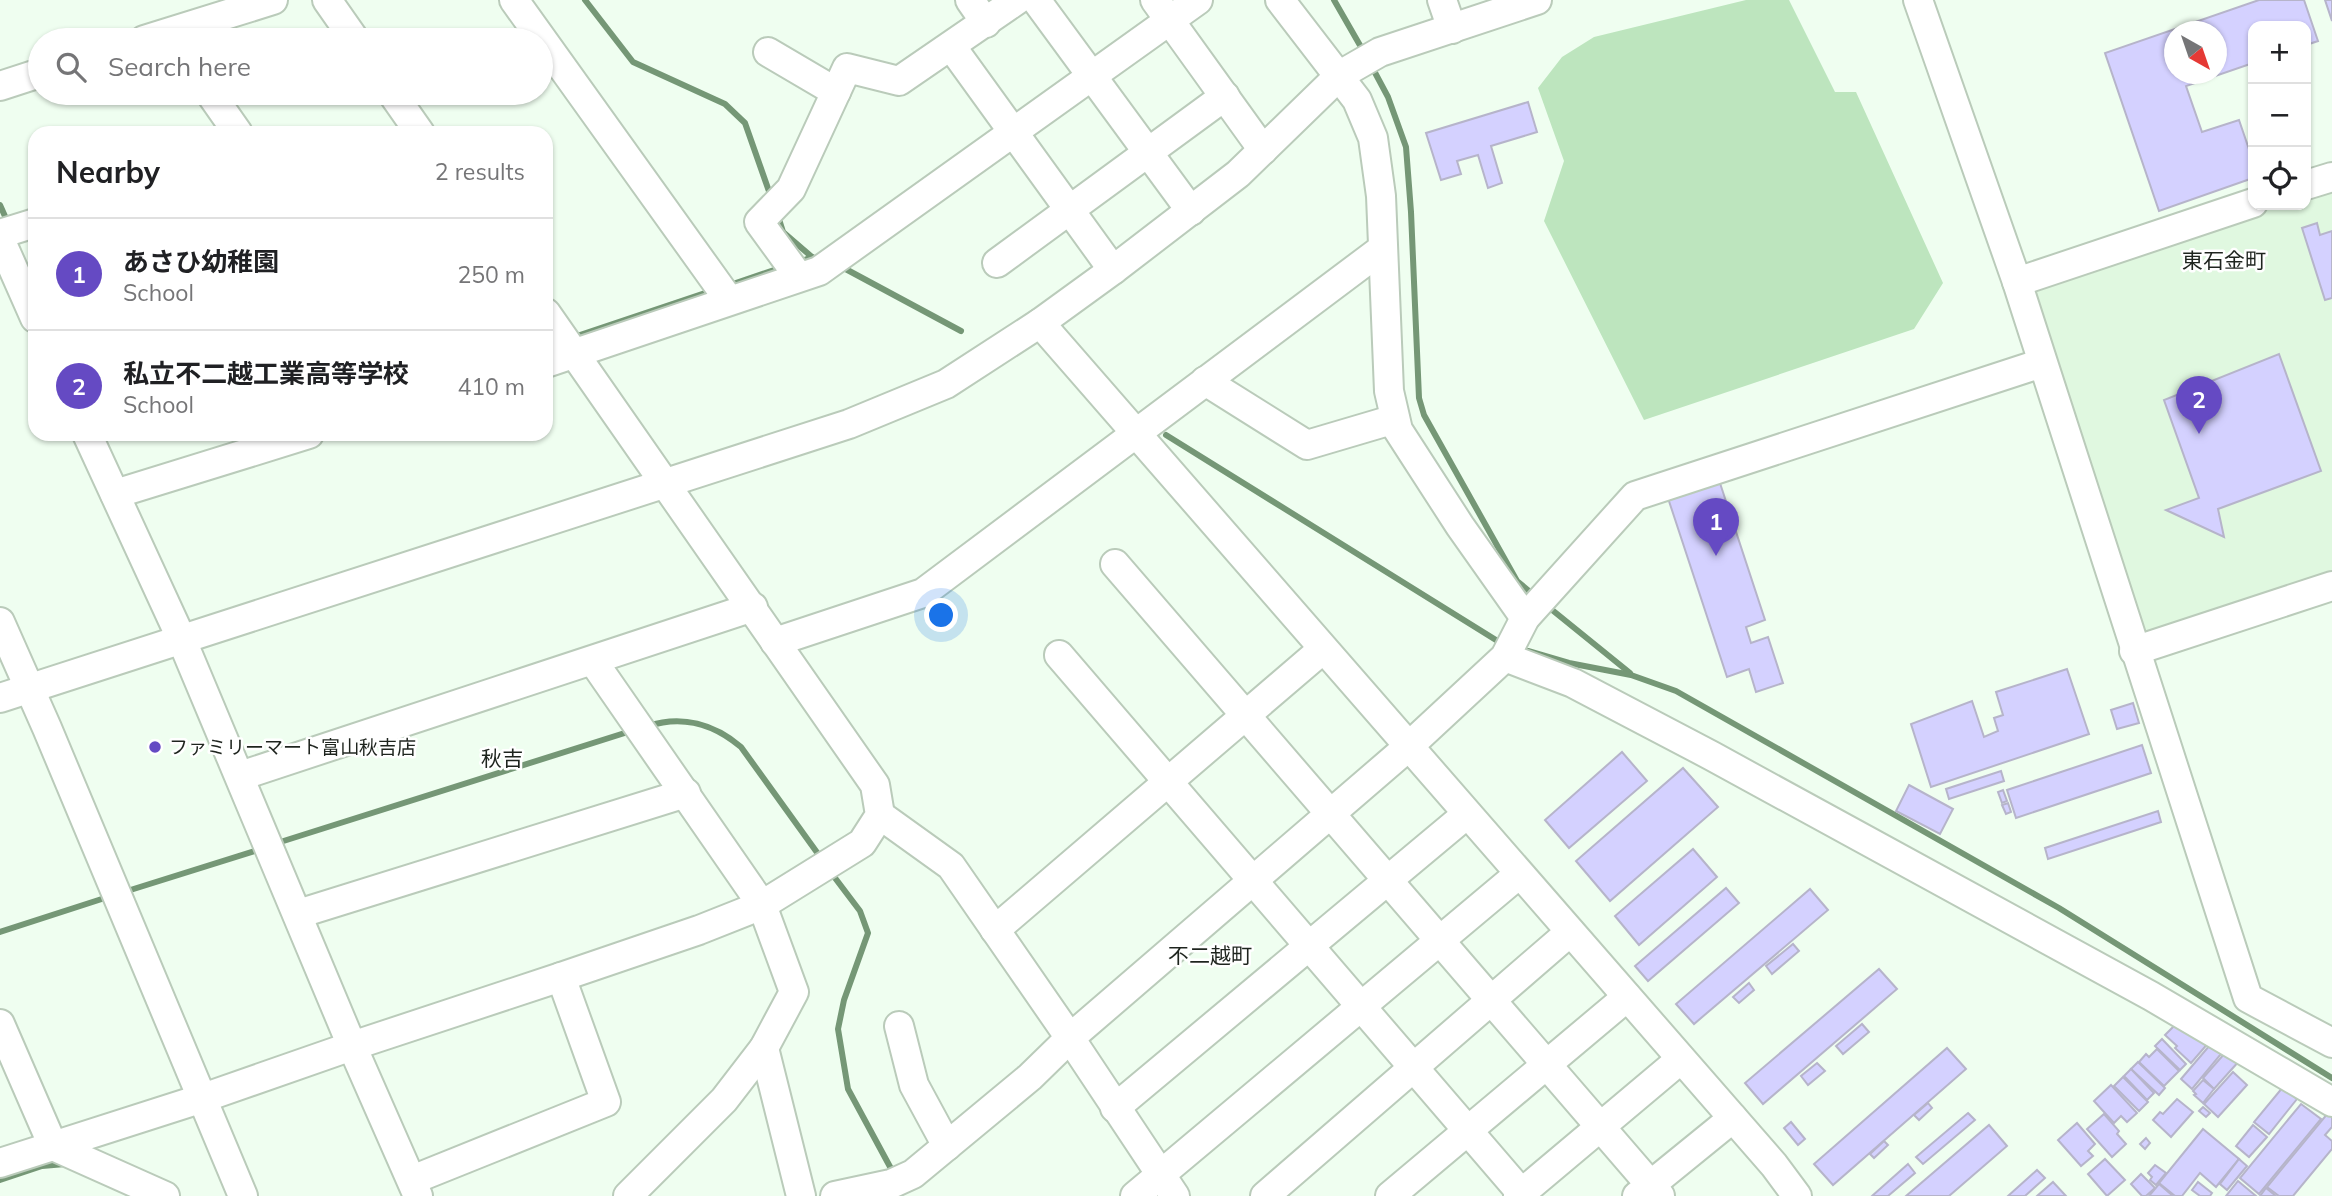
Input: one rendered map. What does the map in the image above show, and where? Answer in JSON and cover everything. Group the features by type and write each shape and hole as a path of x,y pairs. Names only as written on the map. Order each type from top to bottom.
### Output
{"street":[{"path":"191,28 273,0"},
{"path":"327,0 347,28"},
{"path":"514,0 534,28"},
{"path":"970,0 986,23"},
{"path":"799,277 759,222 790,189 847,68 899,81 1017,0"},
{"path":"1036,0 1191,211"},
{"path":"553,361 819,271 1092,76 1162,10 1198,0"},
{"path":"1280,0 1357,100 1373,138 1381,196 1389,391 1398,429 1460,526 1525,618"},
{"path":"1442,0 1452,29"},
{"path":"0,698 849,424 946,384 1040,323 1191,211 1238,174 1340,75 1380,52 1537,0"},
{"path":"1918,0 2017,282 2248,998 2332,1043"},
{"path":"1162,10 1262,150"},
{"path":"951,46 1113,270"},
{"path":"768,52 836,92"},
{"path":"553,54 729,300"},
{"path":"0,86 28,77"},
{"path":"998,262 1225,96"},
{"path":"218,105 233,126"},
{"path":"400,105 415,126"},
{"path":"2311,183 2332,177"},
{"path":"2017,282 2248,205"},
{"path":"28,226 0,236 28,302"},
{"path":"775,642 923,593 1382,248"},
{"path":"0,1163 203,1098 699,930 762,905 862,843 880,815 875,785 553,323"},
{"path":"1040,323 1733,1118 1790,1193"},
{"path":"835,1196 905,1185 1030,1077 1070,1038 1408,747 1505,657 1525,618 1635,496 2042,363"},
{"path":"1205,380 1307,445 1395,419"},
{"path":"90,441 181,638 352,1046 415,1188 606,1102 561,977"},
{"path":"115,494 286,441"},
{"path":"1115,564 1600,1127 1649,1192 1733,1118"},
{"path":"2134,651 2332,586"},
{"path":"240,776 753,607"},
{"path":"0,622 203,1098 235,1193"},
{"path":"995,930 1323,649"},
{"path":"1059,655 1522,1195 1681,1059"},
{"path":"1505,657 1573,683 1712,756 2151,996 2332,1102"},
{"path":"593,661 762,905 794,992 764,1048 724,1100 628,1196"},
{"path":"298,914 686,793"},
{"path":"1115,1108 1467,814"},
{"path":"880,815 951,866 1168,1186"},
{"path":"1135,1196 1168,1186 1362,1007 1519,874"},
{"path":"1265,1196 1570,932"},
{"path":"1390,1196 1627,997"},
{"path":"0,1024 53,1146 164,1196"},
{"path":"899,1027 914,1085 947,1146"},
{"path":"764,1048 801,1196"}],"shaded area":[{"path":"2332,177 2332,586 2134,651 2017,282 2248,207 2248,210 2311,210 2311,183"}],"green space":[{"path":"1746,0 1789,0 1835,92 1856,92 1943,283 1914,329 1644,420 1544,221 1564,161 1538,88 1562,57 1594,37"}],"building":[{"path":"2259,0 2304,0 2318,41 2311,43 2311,21 2248,21 2248,65 2227,72 2227,21 2198,21"},
{"path":"2325,0 2332,0 2332,21"},
{"path":"2164,33 2164,84 2192,84 2186,86 2202,132 2239,120 2248,146 2248,180 2159,211 2105,53"},
{"path":"1528,102 1537,132 1491,146 1502,183 1488,188 1478,155 1457,161 1461,174 1441,180 1426,133"},
{"path":"2317,223 2320,235 2332,231 2332,298 2325,300 2302,228"},
{"path":"2279,354 2321,471 2218,509 2224,537 2166,510 2199,498 2164,400"},
{"path":"1717,474 1765,620 1746,627 1751,643 1768,637 1783,683 1756,692 1749,669 1727,677 1666,492"},
{"path":"2067,669 2089,734 1931,787 1911,724 1972,701 1984,737 1998,731 1994,718 2003,715 1996,692"},
{"path":"2133,703 2139,723 2117,729 2111,710"},
{"path":"2142,745 2151,773 2016,818 2007,790"},
{"path":"1622,752 1647,781 1569,848 1545,820"},
{"path":"1683,768 1718,807 1610,901 1576,861"},
{"path":"2001,771 2004,781 1949,799 1946,789"},
{"path":"1909,785 1953,809 1940,834 1896,811"},
{"path":"2003,790 2007,801 2002,803 1998,792"},
{"path":"2008,803 2011,812 2006,814 2002,805"},
{"path":"2158,811 2161,822 2048,859 2045,848"},
{"path":"1693,849 1717,877 1639,945 1615,916"},
{"path":"1726,888 1739,903 1648,981 1635,966"},
{"path":"1810,889 1828,910 1694,1024 1676,1004"},
{"path":"1793,944 1799,951 1772,974 1766,966"},
{"path":"1879,969 1897,989 1763,1104 1745,1083"},
{"path":"1749,983 1754,990 1739,1003 1733,997"},
{"path":"2177,1023 2210,1041 2191,1063 2165,1035"},
{"path":"1862,1024 1869,1032 1843,1054 1836,1046"},
{"path":"2162,1039 2186,1064 2180,1070 2155,1046"},
{"path":"2210,1045 2221,1054 2192,1089 2181,1079"},
{"path":"1947,1048 1966,1069 1833,1185 1814,1164"},
{"path":"2157,1049 2179,1071 2164,1086 2139,1062 2146,1054 2149,1057"},
{"path":"2225,1053 2240,1060 2214,1089 2203,1078"},
{"path":"2138,1062 2165,1088 2159,1095 2131,1069"},
{"path":"1817,1063 1825,1071 1808,1085 1801,1076"},
{"path":"2131,1069 2154,1093 2147,1100 2124,1076"},
{"path":"2233,1072 2247,1085 2218,1117 2204,1104"},
{"path":"2123,1077 2148,1102 2139,1111 2114,1086"},
{"path":"2203,1080 2214,1089 2203,1103 2193,1091"},
{"path":"2111,1085 2137,1113 2127,1122 2121,1116 2114,1123 2094,1101"},
{"path":"2283,1087 2297,1099 2269,1134 2254,1122"},
{"path":"2177,1099 2193,1112 2171,1137 2153,1120"},
{"path":"1928,1103 1932,1108 1919,1120 1914,1115"},
{"path":"2301,1104 2321,1119 2259,1194 2240,1178"},
{"path":"2203,1107 2210,1113 2206,1117 2199,1111"},
{"path":"1968,1113 1975,1120 1923,1164 1916,1157"},
{"path":"2328,1113 2332,1117 2332,1127 2325,1135 2332,1141 2332,1149 2293,1196 2279,1196 2267,1187"},
{"path":"2104,1114 2126,1144 2112,1157 2087,1129"},
{"path":"1791,1122 1805,1139 1798,1145 1784,1128"},
{"path":"2077,1123 2095,1144 2088,1151 2093,1156 2081,1166 2058,1140"},
{"path":"1989,1125 2007,1146 1949,1196 1906,1196"},
{"path":"2253,1125 2267,1137 2249,1157 2236,1146"},
{"path":"2203,1129 2239,1159 2216,1187 2200,1173 2182,1196 2175,1196 2159,1183"},
{"path":"2146,1138 2150,1143 2145,1149 2140,1144"},
{"path":"1884,1141 1888,1145 1874,1158 1870,1154"},
{"path":"2105,1159 2125,1180 2107,1196 2088,1174"},
{"path":"2239,1159 2247,1166 2227,1190 2220,1184"},
{"path":"1908,1164 1915,1173 1888,1196 1872,1196"},
{"path":"2155,1165 2166,1173 2156,1185 2150,1180 2152,1177 2148,1173"},
{"path":"2037,1170 2045,1178 2025,1196 2008,1196"},
{"path":"2141,1174 2155,1188 2146,1196 2142,1196 2131,1184"},
{"path":"2238,1181 2256,1196 2226,1196"},
{"path":"2053,1182 2066,1196 2037,1196"},
{"path":"2198,1182 2212,1193 2210,1196 2200,1196 2192,1190"},
{"path":"2159,1184 2173,1196 2149,1196"},
{"path":"2266,1188 2276,1196 2260,1196"}],"waterway":[{"path":"585,0 633,62 725,104 745,123 771,197"},
{"path":"1334,0 1365,54"},
{"path":"1372,67 1388,97 1406,147 1419,398 1424,415 1517,581 1535,596"},
{"path":"0,205 8,223"},
{"path":"777,213 783,232 812,257"},
{"path":"797,263 812,257 820,260"},
{"path":"840,266 961,331"},
{"path":"727,286 783,267"},
{"path":"571,338 714,290"},
{"path":"1166,435 1504,645"},
{"path":"1546,605 1630,673"},
{"path":"1528,651 1569,663 1631,675 1676,691 2059,908 2332,1078"},
{"path":"648,726 673,721 685,722 709,727 731,739 741,747 821,858"},
{"path":"274,844 631,731"},
{"path":"124,892 261,849"},
{"path":"829,870 860,911 868,933 844,1000 838,1029 848,1089 895,1176"},
{"path":"0,932 111,896"},
{"path":"0,1180 42,1166 65,1164"}],"place":[{"name":"私立不二越工業高等学校","path":"2199,434"},
{"name":"あさひ幼稚園","path":"1716,556"},
{"name":"ファミリーマート富山秋吉店","path":"155,747"}],"district":[{"name":"東石金町","path":"2224,261"},
{"name":"秋吉","path":"502,759"},
{"name":"不二越町","path":"1210,956"}]}
